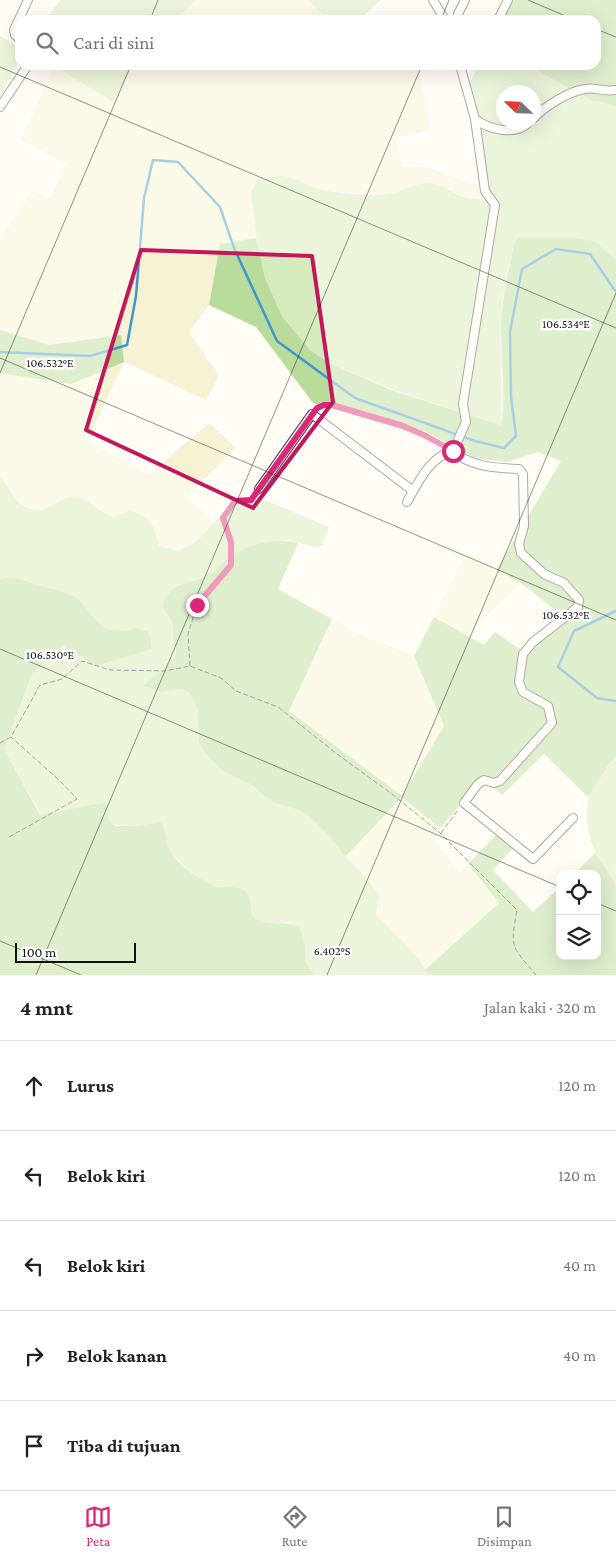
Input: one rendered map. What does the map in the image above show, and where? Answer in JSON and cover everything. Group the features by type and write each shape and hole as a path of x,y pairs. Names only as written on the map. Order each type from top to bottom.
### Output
{"street":[{"path":"21,15 28,0"},
{"path":"432,0 442,15"},
{"path":"458,14 464,0"},
{"path":"500,15 508,0"},
{"path":"0,106 25,70"},
{"path":"407,502 424,473 440,457 455,450 466,422 463,404 495,205 485,191 475,119 461,70"},
{"path":"541,111 568,94 586,88 606,92 616,90"},
{"path":"475,119 482,125 496,128"},
{"path":"260,489 312,414 413,491"},
{"path":"455,450 458,456 489,467 519,469 523,474 524,526 519,544 521,553 544,574 564,583 579,600 578,607 533,642 523,654 519,682 523,692 548,706 552,723 500,781 494,783 484,780 478,784 464,803 533,859 573,818"}],"path":[{"path":"312,414 317,408 324,405 332,405 403,426 455,450"},
{"path":"190,666 188,634 197,605 231,565 231,542 223,518 235,501 251,500 260,489"},
{"path":"0,743 11,737 40,685 62,679 82,661 110,670 165,671 190,666 222,678 236,691 278,707 337,754 392,794 440,834 518,910 512,937 514,949 536,975"},
{"path":"9,836 77,799 11,737"},
{"path":"440,834 464,803"}],"highlighted area":[{"path":"141,250 312,256 333,402 253,508 86,430"}],"shaded area":[{"path":"195,0 308,0 323,15 181,15"},
{"path":"53,70 62,70 113,101 131,70 419,70 431,130 396,138 401,167 426,167 487,190 498,208 484,201 465,197 440,185 406,188 402,191 387,194 326,191 312,188 289,177 252,186 251,194 256,238 220,244 209,305 189,332 219,376 206,400 124,362 87,441 148,475 209,423 236,448 186,497 215,523 198,540 179,551 159,546 121,517 110,517 91,502 63,500 53,507 39,510 29,508 15,499 6,483 0,478 0,373 71,384 120,335 49,345 0,330 0,239 32,191 50,199 67,164 21,140"},
{"path":"466,554 521,583 467,635 434,617"},
{"path":"332,619 353,631 414,656 444,726 402,796 440,828 432,837 459,872 468,864 499,903 425,970 410,948 376,914 365,876 345,857 401,796 289,711"}],"green space":[{"path":"60,0 196,0 181,15 50,15"},
{"path":"308,0 381,0 364,15 323,15"},
{"path":"513,0 616,0 616,107 593,101 535,70 601,70 601,15 506,15"},
{"path":"0,36 15,44 15,68 0,97"},
{"path":"61,70 131,70 113,102"},
{"path":"476,70 535,70 593,101 616,107 616,260 514,244 502,306 501,425 394,390 331,364 310,350 282,316 265,278 258,250 251,194 259,180 276,176 289,177 320,190 382,195 418,184 433,183 464,197 483,200 497,207 487,190 470,82"},
{"path":"256,238 265,278 282,316 310,350 331,364 394,391 501,425 503,402 502,310 514,244 518,238 573,238 594,241 616,260 616,758 609,764 588,797 544,754 502,795 483,779 440,828 402,797 345,857 332,839 308,815 299,810 274,803 250,784 230,775 216,765 199,742 198,710 189,692 181,689 162,692 143,686 175,658 176,649 173,639 172,621 162,607 170,592 180,585 210,573 231,556 246,548 272,541 298,543 278,589 332,619 289,711 402,796 444,726 414,656 434,617 484,645 495,632 524,652 560,614 521,583 496,570 561,461 538,452 506,462 475,458 424,431 313,403 256,327 209,305 220,244"},
{"path":"0,330 49,345 121,335 124,362 71,384 0,373"},
{"path":"0,478 19,502 35,510 47,508 71,497 88,501 113,516 120,515 129,510 136,512 142,515 153,527 159,546 179,551 198,540 231,504 263,499 329,527 322,545 318,548 287,540 266,542 245,549 230,557 208,575 175,587 162,607 172,621 173,639 176,649 175,658 162,692 181,689 189,692 198,710 199,742 216,765 230,775 250,784 274,803 299,810 308,815 332,839 345,857 365,876 379,895 376,914 410,948 430,975 314,975 305,960 305,947 291,922 271,923 261,921 252,916 250,899 237,887 216,886 195,875 168,848 161,823 129,826 113,824 105,802 41,815 4,749 32,674 64,645 152,649 150,636 147,631 134,628 128,631 107,629 96,620 79,599 65,592 40,587 13,577 0,579"},
{"path":"13,577 65,592 79,599 96,620 107,629 128,631 134,628 147,631 150,635 152,649 95,666 64,645 32,674 4,749 40,815 105,802 113,825 129,826 161,822 170,850 180,864 190,872 214,886 242,889 249,896 252,916 258,920 293,925 300,928 305,947 305,960 314,975 0,975 0,579"},
{"path":"616,758 616,885 597,856 590,838 587,813 588,801 592,790 606,768"},
{"path":"502,829 519,842 493,870 533,912 556,891 556,960 601,960 601,870 578,870 595,853 616,885 616,975 430,975 425,970 499,903 468,864"}],"waterway":[{"path":"0,352 90,356 127,345 136,296 144,198 153,160 178,162 220,207 234,248 277,341 355,398 475,441 504,448 516,436 511,397 510,332 522,269 556,249 590,254 616,292"},
{"path":"616,611 574,631 558,667 597,698 616,701"}],"route":[{"path":"197,605 231,565 231,542 223,518 235,501 251,500 317,408 324,405 332,405 403,426 453,451"}]}
